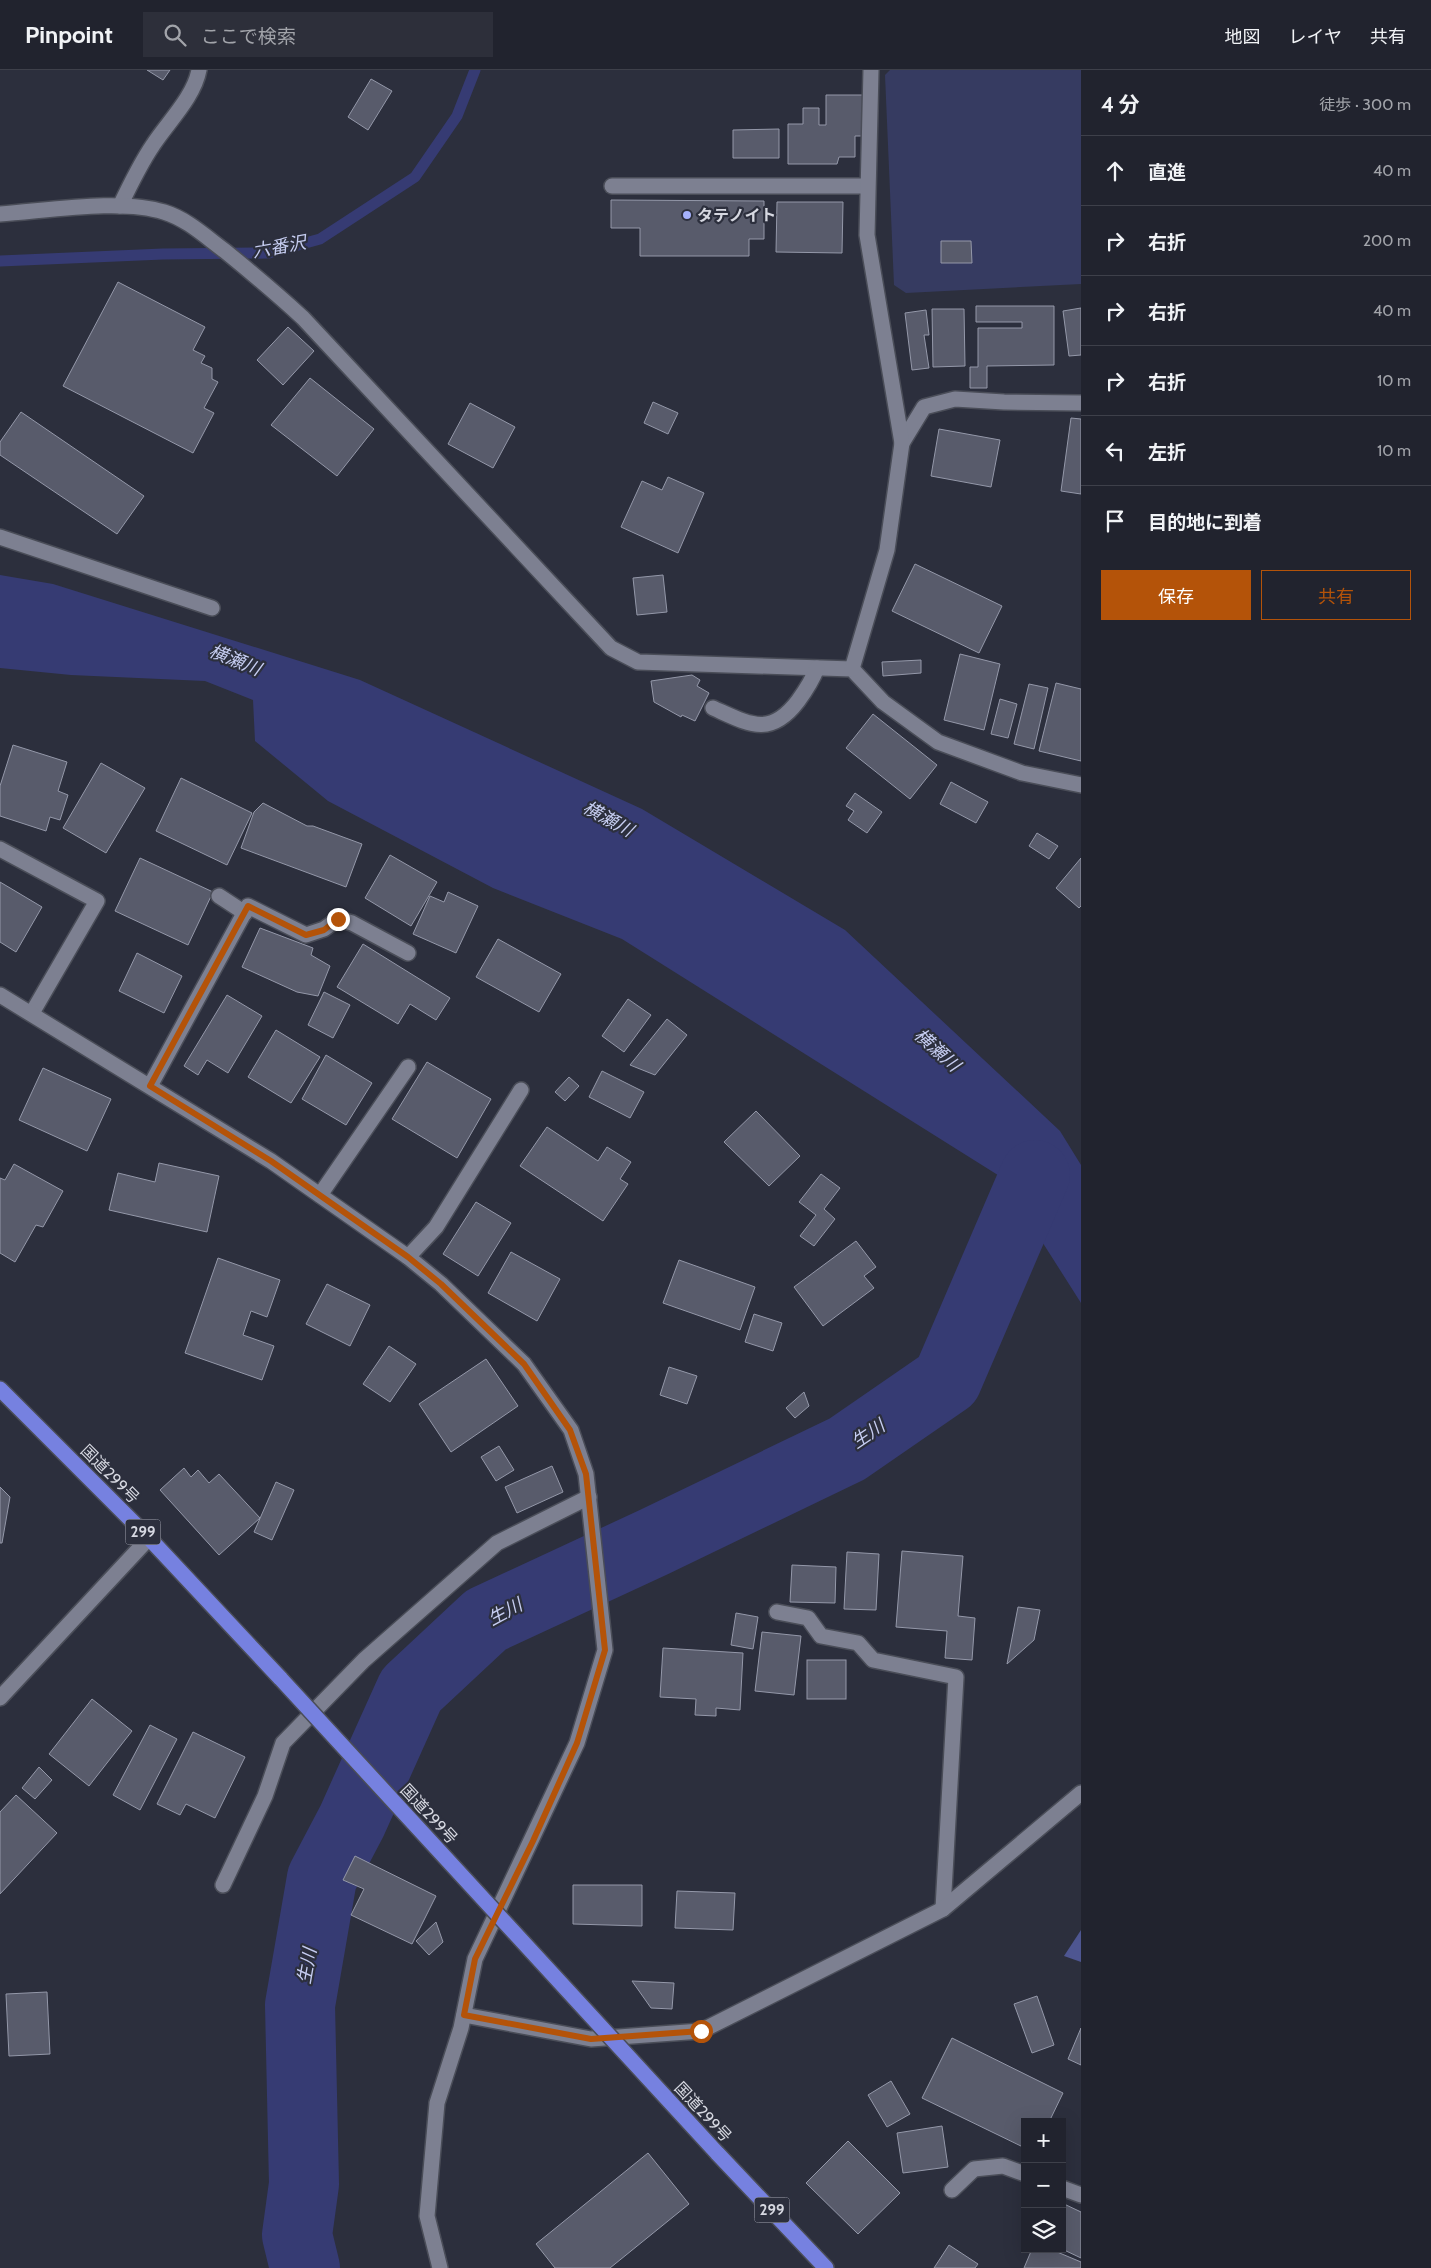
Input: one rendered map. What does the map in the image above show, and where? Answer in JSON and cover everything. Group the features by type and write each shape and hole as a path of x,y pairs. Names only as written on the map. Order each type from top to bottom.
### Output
{"highway":[{"name":"国道299号","path":"0,1389 149,1538 717,2153 826,2268"}],"street":[{"path":"120,206 152,146 190,92 199,70"},
{"path":"852,669 887,550 902,443 867,236 871,70"},
{"path":"612,186 867,186"},
{"path":"0,214 120,206 166,212 197,229 265,284 303,318 611,648 638,662 852,669 883,702 938,742 1022,772 1081,785"},
{"path":"902,443 924,407 955,399 1081,403"},
{"path":"0,537 212,608"},
{"path":"713,708 747,723 767,724 779,721 788,714 812,684 817,668"},
{"path":"0,849 97,901 32,1013"},
{"path":"219,896 245,913"},
{"path":"150,1086 248,906 306,935 324,930 338,919 352,923 408,953"},
{"path":"0,995 271,1161 408,1257 441,1284 524,1364 570,1430 586,1474 605,1650 577,1743 533,1841 475,1959 464,2015 437,2103 427,2216 440,2268"},
{"path":"320,1195 408,1067"},
{"path":"408,1257 436,1227 521,1090"},
{"path":"223,1886 265,1796 283,1743 364,1660 497,1543 589,1497"},
{"path":"0,1698 149,1538"},
{"path":"777,1612 808,1618 821,1636 858,1643 873,1660 956,1677 943,1910"},
{"path":"464,2015 591,2039 701,2031 943,1910 1081,1793"},
{"path":"952,2190 974,2169 1003,2166 1021,2173"},
{"path":"1066,2190 1081,2196"}],"shaded area":[{"path":"890,70 1081,70 1081,284 906,293 894,285 885,75"},
{"path":"1081,1930 1081,1962 1064,1956"}],"water":[{"name":"横瀬川","path":"0,575 53,584 360,680 642,809 845,930 1060,1131 1081,1165 1081,1303 1001,1177 622,939 493,888 328,801 255,741 253,700 205,681 71,675 0,668"}],"building":[{"path":"147,70 170,70 163,80"},
{"path":"371,79 392,91 368,130 348,117"},
{"path":"826,95 864,95 865,136 855,136 855,157 839,157 837,164 788,164 788,124 803,124 803,108 819,108 819,125 826,125"},
{"path":"779,129 779,158 733,158 733,130"},
{"name":"タテノイト","path":"611,200 764,201 764,239 749,239 749,256 640,256 640,228 611,228"},
{"path":"777,202 843,202 842,253 776,252"},
{"path":"941,241 971,241 972,263 941,263"},
{"path":"118,282 205,327 193,350 205,356 201,363 212,368 212,379 218,382 204,408 214,413 193,453 63,386"},
{"path":"976,306 1054,306 1054,365 987,366 987,388 970,388 970,367 978,367 978,328 1022,328 1022,322 976,322"},
{"path":"1081,308 1081,355 1069,356 1063,311"},
{"path":"932,309 964,309 965,366 933,367"},
{"path":"926,310 929,335 924,335 929,368 912,370 905,313"},
{"path":"288,327 314,351 283,385 257,360"},
{"path":"310,378 374,429 337,476 271,425"},
{"path":"653,402 678,413 668,434 644,423"},
{"path":"470,403 515,427 493,468 448,444"},
{"path":"21,412 144,496 117,534 0,455 0,442"},
{"path":"1071,418 1081,419 1081,494 1061,491"},
{"path":"939,429 1000,440 991,487 931,476"},
{"path":"668,477 704,493 678,553 621,527 642,481 662,490"},
{"path":"915,564 1002,606 979,653 892,611"},
{"path":"663,575 667,612 637,615 633,578"},
{"path":"960,654 1000,664 984,730 944,720"},
{"path":"921,660 921,673 883,676 882,662"},
{"path":"692,675 700,680 697,686 709,693 695,721 682,715 681,717 654,702 651,681"},
{"path":"1056,683 1081,689 1081,761 1039,751"},
{"path":"1029,684 1048,688 1034,749 1014,744"},
{"path":"1000,699 1017,704 1008,738 991,734"},
{"path":"873,714 937,765 910,799 846,748"},
{"path":"13,745 67,762 58,791 68,795 60,820 50,817 46,831 0,816 0,786"},
{"path":"101,763 145,788 106,853 63,828"},
{"path":"181,778 252,813 227,865 156,831"},
{"path":"951,782 988,802 976,823 940,804"},
{"path":"855,793 882,812 867,833 848,820 854,811 846,806"},
{"path":"263,803 307,826 313,826 362,844 346,887 241,848 254,812"},
{"path":"1037,833 1058,846 1049,859 1029,846"},
{"path":"390,855 437,882 411,926 365,898"},
{"path":"140,858 213,892 188,945 115,911"},
{"path":"1081,858 1081,906 1079,908 1056,888"},
{"path":"0,882 42,907 16,952 0,942"},
{"path":"448,892 478,906 456,953 413,934 430,896 444,902"},
{"path":"260,928 313,948 311,955 330,966 318,996 297,992 242,967"},
{"path":"498,939 561,974 539,1012 476,977"},
{"path":"363,944 450,998 436,1020 410,1004 398,1024 337,987"},
{"path":"137,953 182,976 164,1013 119,991"},
{"path":"324,992 350,1005 333,1038 308,1025"},
{"path":"227,995 262,1016 228,1073 207,1060 198,1075 184,1066"},
{"path":"628,999 651,1015 624,1052 602,1036"},
{"path":"667,1019 687,1035 655,1075 630,1065"},
{"path":"276,1030 320,1057 291,1103 248,1077"},
{"path":"326,1055 372,1083 346,1125 302,1099"},
{"path":"427,1062 491,1099 457,1158 392,1119"},
{"path":"43,1068 111,1099 87,1151 19,1120"},
{"path":"602,1071 644,1092 630,1118 589,1097"},
{"path":"569,1077 579,1086 565,1101 555,1092"},
{"path":"756,1111 800,1156 769,1186 724,1142"},
{"path":"547,1127 598,1161 607,1147 631,1162 620,1179 628,1184 603,1221 520,1166"},
{"path":"159,1163 219,1176 207,1232 109,1210 118,1173 155,1182"},
{"path":"14,1164 63,1191 43,1227 36,1225 15,1262 0,1253 0,1178 5,1180"},
{"path":"821,1174 840,1188 824,1209 835,1219 814,1246 800,1236 816,1215 799,1202"},
{"path":"476,1202 511,1223 478,1276 443,1254"},
{"path":"856,1241 876,1267 864,1276 874,1288 823,1326 794,1287"},
{"path":"511,1252 560,1279 537,1321 488,1293"},
{"path":"218,1258 280,1280 267,1317 251,1311 243,1335 274,1346 262,1380 185,1353"},
{"path":"679,1260 755,1287 740,1330 663,1303"},
{"path":"327,1284 370,1305 350,1346 306,1324"},
{"path":"754,1314 782,1323 773,1351 745,1342"},
{"path":"389,1346 416,1364 390,1402 363,1384"},
{"path":"486,1359 518,1406 451,1452 419,1404"},
{"path":"669,1367 697,1376 687,1404 660,1395"},
{"path":"804,1392 809,1406 795,1418 786,1408"},
{"path":"499,1446 514,1470 496,1481 481,1457"},
{"path":"552,1466 563,1492 517,1513 505,1487"},
{"path":"184,1468 191,1477 198,1470 209,1483 219,1474 260,1518 219,1555 160,1490"},
{"path":"276,1482 294,1490 272,1540 254,1532"},
{"path":"0,1487 10,1497 2,1543 0,1543"},
{"path":"902,1551 963,1556 958,1616 975,1618 972,1660 945,1658 947,1631 896,1627"},
{"path":"847,1552 879,1554 876,1610 844,1609"},
{"path":"792,1565 836,1567 835,1603 790,1602"},
{"path":"1018,1607 1040,1610 1034,1640 1007,1664"},
{"path":"736,1613 758,1617 753,1649 731,1645"},
{"path":"762,1632 801,1636 794,1695 755,1691"},
{"path":"663,1648 743,1653 740,1710 716,1708 716,1716 695,1715 696,1699 660,1697"},
{"path":"807,1660 846,1660 846,1699 807,1699"},
{"path":"92,1699 132,1731 89,1786 49,1754"},
{"path":"150,1725 177,1739 140,1810 113,1795"},
{"path":"193,1732 245,1757 215,1818 186,1804 180,1815 157,1804"},
{"path":"39,1767 52,1780 35,1799 22,1788"},
{"path":"16,1795 57,1833 0,1894 0,1812"},
{"path":"355,1856 436,1896 412,1944 351,1915 364,1889 343,1880"},
{"path":"573,1885 642,1885 642,1926 573,1924"},
{"path":"677,1891 735,1893 733,1930 675,1928"},
{"path":"436,1922 443,1942 429,1955 416,1941"},
{"path":"632,1981 674,1983 672,2009 651,2008"},
{"path":"47,1992 50,2054 9,2056 6,1994"},
{"path":"1037,1996 1054,2045 1032,2053 1014,2004"},
{"path":"1081,2028 1081,2065 1068,2059"},
{"path":"952,2038 1063,2093 1051,2118 1021,2118 1021,2146 922,2098"},
{"path":"891,2081 910,2114 887,2127 868,2095"},
{"path":"942,2126 948,2167 903,2173 897,2133"},
{"path":"848,2141 900,2193 858,2234 806,2183"},
{"path":"648,2153 689,2204 610,2268 555,2268 536,2244"},
{"path":"1066,2205 1081,2212 1081,2258 1066,2251"},
{"path":"949,2245 978,2264 975,2268 934,2268"},
{"path":"1030,2253 1060,2253 1081,2262 1081,2268 1024,2268"}],"waterway":[{"name":"六番沢","path":"0,261 163,254 269,253 320,239 415,177 457,116 475,70"},
{"name":"生川","path":"305,2268 297,2235 304,2184 300,2005 322,1878 352,1821 411,1690 486,1620 847,1449 947,1380 1035,1175"}],"place":[{"name":"タテノイト","path":"687,215"}],"route":[{"path":"338,919 324,930 306,935 248,906 150,1086 271,1161 408,1257 441,1284 524,1364 570,1430 586,1474 605,1650 577,1743 533,1841 475,1959 464,2015 591,2039 701,2031"}]}
